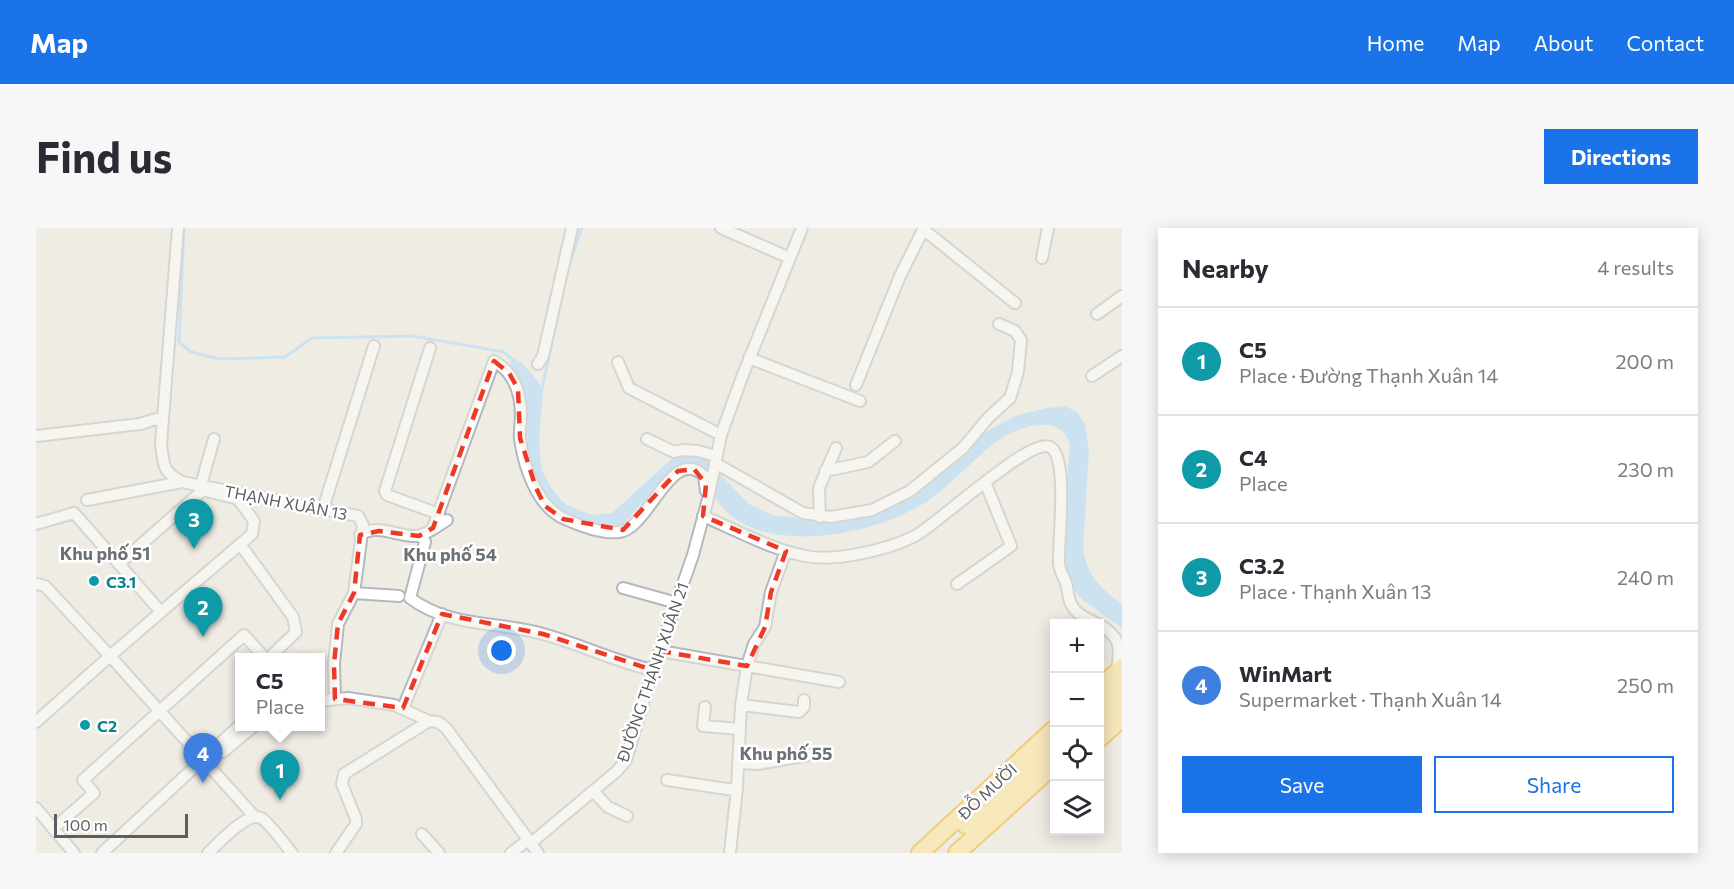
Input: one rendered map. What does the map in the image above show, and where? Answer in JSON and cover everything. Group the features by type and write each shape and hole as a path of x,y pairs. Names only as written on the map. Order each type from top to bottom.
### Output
{"highway":[{"path":"1104,685 1120,674"},
{"path":"1104,698 1120,674"},
{"path":"1104,719 1122,702"},
{"path":"1104,734 1122,718"},
{"name":"ĐỖ MƯỜI","path":"920,853 1050,733"},
{"name":"ĐỖ MƯỜI","path":"935,853 1050,749"},
{"name":"ĐỖ MƯỜI","path":"974,853 984,836 1050,769"},
{"name":"ĐỖ MƯỜI","path":"957,853 984,836 1052,781"}],"street":[{"path":"178,228 160,444 164,464 169,474 182,482"},
{"path":"538,364 543,356 572,228"},
{"path":"721,228 790,258"},
{"path":"715,462 721,435 749,358 802,228"},
{"path":"1042,258 1048,228"},
{"path":"856,385 900,276 923,229 1015,303"},
{"path":"1096,314 1122,296"},
{"path":"647,439 674,452 698,451 803,513 820,517 850,515 872,510 910,490 963,448 989,417 1010,398 1018,372 1021,340 1015,331 999,324"},
{"path":"322,509 374,346"},
{"path":"430,348 385,490 387,495 443,517"},
{"path":"1092,376 1122,356"},
{"path":"749,358 860,402"},
{"path":"418,536 434,528 443,517 494,362 509,373 518,389 521,414 520,438 526,463 536,488 545,506 563,519 602,530 619,532 630,526 674,475 684,468 694,469 704,476 707,501"},
{"path":"618,362 629,388 721,435"},
{"path":"36,436 130,425 156,419 162,422"},
{"path":"201,485 214,440"},
{"path":"825,471 868,462 895,441"},
{"path":"704,516 786,552 806,557 824,558 887,547 916,535 947,514 1009,462 1030,450 1042,446 1050,447 1056,452 1060,462 1061,510 1058,564 1060,574 1065,581 1069,601 1077,612 1089,619"},
{"path":"820,517 818,494 825,471 836,448"},
{"name":"ĐƯỜNG THẠNH XUÂN 21","path":"511,853 530,842 617,771 626,760 653,670 693,555 715,462"},
{"name":"THẠNH XUÂN 13","path":"87,500 182,482 358,516 363,525 354,593 338,624 334,664 335,699"},
{"path":"957,584 1011,546 986,482"},
{"path":"36,722 252,534 254,521 238,500 203,490 119,564"},
{"path":"36,524 74,513 161,612"},
{"path":"360,536 366,531 380,531 423,538 425,542 410,598 418,604 466,623 543,634 653,670"},
{"path":"240,544 293,617 296,632 272,653"},
{"path":"730,853 737,788 741,705 747,666 754,644 765,627 771,592 786,552"},
{"path":"36,584 45,586 292,853"},
{"path":"623,588 676,603"},
{"path":"354,593 399,596"},
{"path":"403,708 442,614"},
{"path":"1104,628 1117,638 1120,647 1120,674"},
{"path":"54,829 94,793 83,780 244,636 263,653"},
{"path":"660,651 839,682"},
{"path":"325,701 335,699 394,705 429,721 438,722 446,728 538,853"},
{"path":"741,705 799,712 804,707 804,700"},
{"path":"705,707 703,726 740,729"},
{"path":"336,853 356,824 342,784 344,774 429,721"},
{"path":"102,853 235,729"},
{"path":"213,752 223,752 248,731"},
{"path":"738,763 758,764 815,754"},
{"path":"667,780 737,788"},
{"path":"593,791 608,807 627,816"},
{"path":"36,808 74,853"},
{"path":"208,853 244,821 258,818"},
{"path":"422,834 439,853"}],"highlighted area":[{"path":"494,361 509,373 518,389 520,438 536,488 545,506 563,519 623,530 678,471 694,469 706,484 703,516 786,551 771,592 765,627 747,666 660,651 653,670 543,634 442,614 403,708 335,699 334,664 338,624 354,593 360,535 379,531 419,536 433,528"}],"water":[{"path":"513,358 522,363 537,380 543,391 539,445 542,470 561,500 567,505 592,515 612,513 676,455 696,456 707,461 749,504 772,515 810,519 873,511 991,429 1015,416 1065,406 1077,412 1085,424 1089,450 1083,550 1085,560 1096,582 1122,604 1122,628 1083,600 1069,584 1060,559 1070,446 1066,436 1059,429 1041,425 1011,433 984,452 933,497 914,509 890,520 836,534 781,535 756,529 729,514 718,502 696,468 672,471 622,525 594,524 562,511 553,503 539,483 530,459 525,394 510,362"}],"waterway":[{"path":"184,228 179,342 191,352 220,359 285,357 312,338 413,336 504,352 515,362"},
{"path":"570,261 582,228"},
{"path":"541,393 558,315"}],"place":[{"name":"C3.2","path":"194,549"},
{"name":"С3.1","path":"94,581"},
{"name":"C4","path":"203,637"},
{"name":"С2","path":"85,725"},
{"name":"WinMart","path":"203,783"},
{"name":"C5","path":"280,800"}],"district":[{"name":"Khu phố 51","path":"105,553"},
{"name":"Khu phố 54","path":"450,554"},
{"name":"Khu phố 55","path":"786,753"}]}
